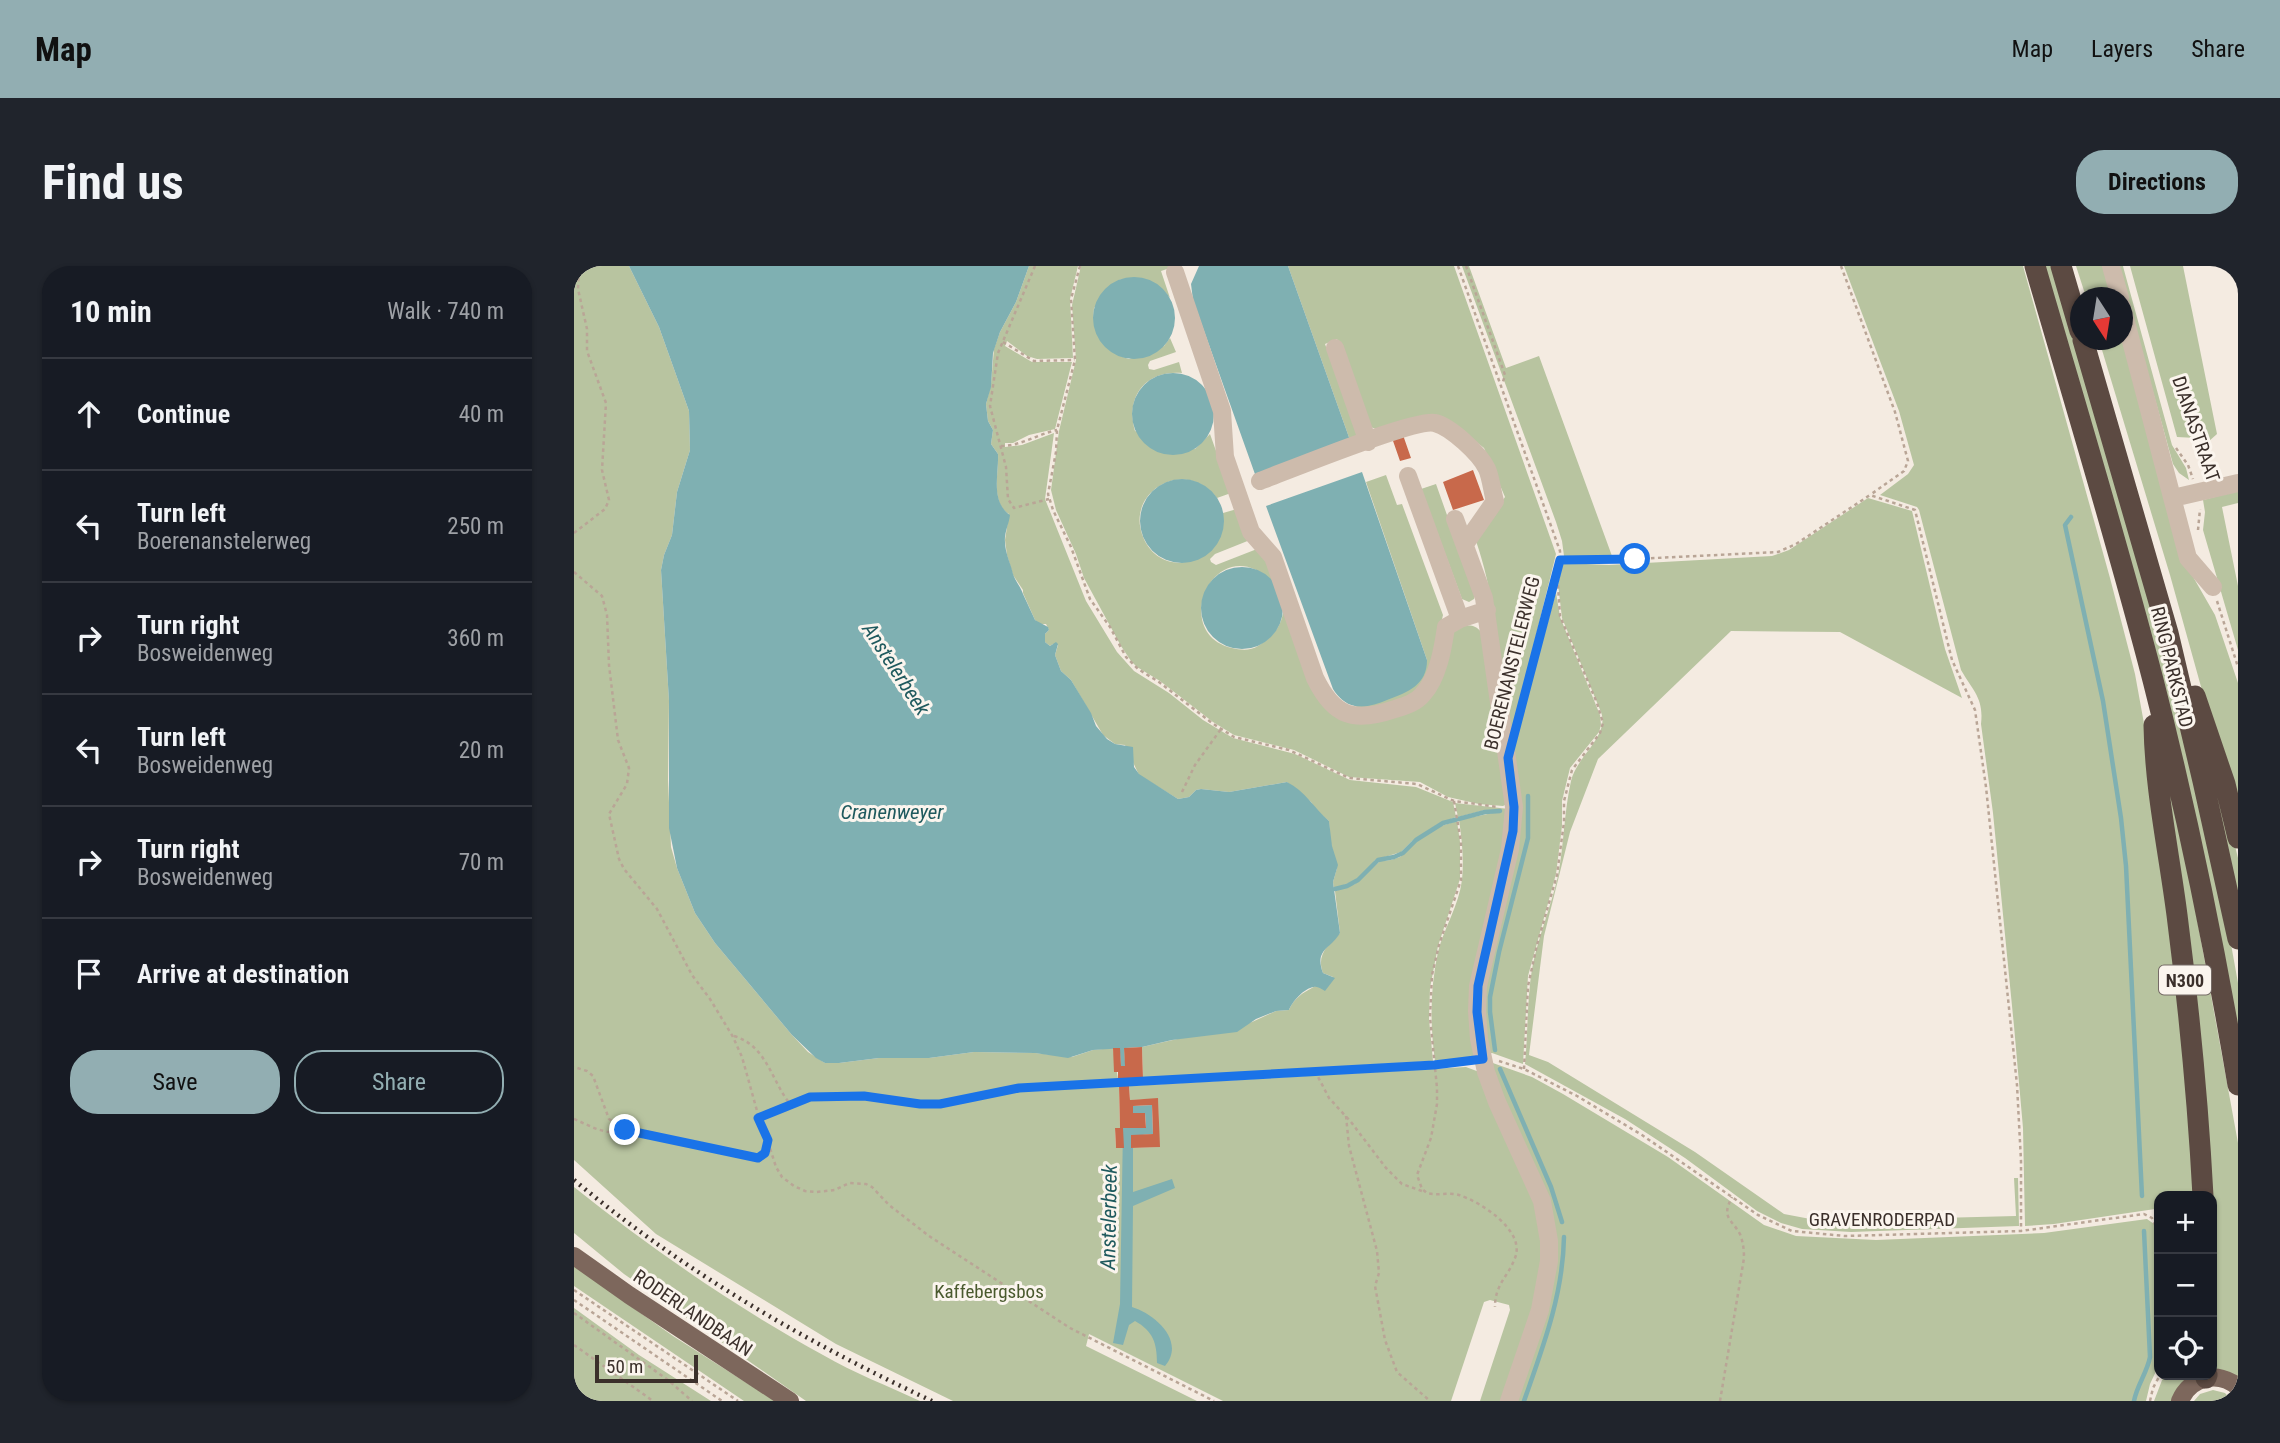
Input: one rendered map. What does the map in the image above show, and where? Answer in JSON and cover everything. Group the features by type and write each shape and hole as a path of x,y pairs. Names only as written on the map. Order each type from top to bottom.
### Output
{"highway":[{"name":"RING PARKSTAD","path":"2035,266 2118,549 2153,682 2205,905 2238,1085"},
{"path":"2062,266 2070,293"},
{"name":"RING PARKSTAD","path":"2086,350 2152,578 2198,756 2238,939"},
{"path":"2152,578 2211,740 2238,838"},
{"name":"N300","path":"2153,682 2155,765 2187,998 2203,1191"}],"main road":[{"name":"RODERLANDBAAN","path":"574,1256 639,1303 790,1401"},
{"path":"2217,1378 2238,1387"},
{"path":"2180,1401 2192,1384 2199,1380"}],"street":[{"path":"2111,266 2117,287"},
{"path":"1175,272 1222,411 1225,457 1242,507 1251,532 1273,557 1315,678 1324,696 1337,709 1352,715 1379,714 1411,704 1430,686 1446,627 1487,610"},
{"name":"DIANASTRAAT","path":"2133,345 2188,558 2213,587"},
{"path":"1335,348 1368,442"},
{"path":"1261,481 1403,428 1431,422 1444,426 1458,436 1487,469 1495,501 1465,544"},
{"path":"1408,476 1460,619"},
{"path":"2173,498 2238,483"},
{"name":"BOERENANSTELERWEG","path":"1455,519 1485,598 1514,807 1510,849 1478,986 1477,1012 1483,1059 1497,1102 1542,1201 1549,1241 1549,1261 1540,1310 1509,1401"}],"path":[{"path":"574,533 605,509 609,500 602,470 606,403 587,351 587,329 578,289 579,266"},
{"path":"1035,266 995,362 995,384 990,406 1006,467 1008,499 1014,508 1049,499"},
{"path":"1080,266 1071,299 1075,360 1058,430 1048,488 1049,499 1071,547 1090,600 1110,627 1126,657 1138,669 1234,737 1298,754 1349,778 1417,784 1454,801 1514,807"},
{"name":"BOERENANSTELERWEG","path":"1458,266 1560,551 1560,560 1517,724"},
{"path":"1466,266 1505,375 1502,388"},
{"path":"1560,560 1778,552 1796,544 1905,471 1908,461 1895,412 1841,266"},
{"path":"1474,311 1483,308"},
{"path":"1003,342 1034,361 1075,360"},
{"path":"1000,446 1012,446 1058,430"},
{"name":"DIANASTRAAT","path":"2174,441 2188,465 2196,492 2200,514 2199,538"},
{"path":"1870,495 1915,510 1952,660 1975,710 1986,787 2017,1085 2021,1231"},
{"path":"574,572 602,596 607,615 609,665 618,740 629,768 627,784 609,814 619,859 657,909 692,975 732,1035 742,1057 758,1118 782,1177 805,1191 816,1192 835,1189 849,1183 866,1184 879,1192 889,1205 929,1236 1070,1328 1214,1401"},
{"path":"1524,1069 1528,986 1557,875 1564,801 1572,770 1600,733 1603,723 1560,616 1557,572"},
{"path":"2213,587 2238,667"},
{"path":"1182,792 1195,765 1221,729"},
{"path":"1425,1192 1417,1175 1431,1138 1437,1104 1430,1017 1431,988 1439,945 1461,880 1462,847 1454,801"},
{"path":"732,1035 743,1038 760,1052 778,1089 790,1104"},
{"name":"GRAVENRODERPAD","path":"758,1118 810,1097 864,1096 940,1104 1019,1088 1434,1065 1492,1059 1524,1069 1577,1096 1642,1135 1771,1223 1804,1233 1845,1236 2021,1231 2139,1214 2148,1215 2155,1222 2158,1254"},
{"path":"574,1067 593,1076 609,1119 625,1130 758,1158 765,1153 768,1140"},
{"path":"1315,1071 1329,1098 1402,1184 1434,1195 1459,1195 1495,1215 1511,1232 1517,1253 1498,1286 1495,1307"},
{"path":"1346,1116 1349,1146 1377,1251 1379,1273 1375,1286 1385,1340 1397,1372 1430,1401"},
{"path":"574,1119 609,1132 618,1133 625,1130"},
{"path":"1720,1401 1744,1258 1741,1237 1727,1214 1732,1198"},
{"path":"574,1290 738,1401"},
{"path":"574,1300 722,1401"},
{"path":"574,1313 668,1380 692,1401"},
{"path":"574,1345 653,1401"},
{"path":"2150,1401 2157,1380"}],"green space":[{"name":"Kaffebergsbos","path":"574,266 629,266 659,327 689,411 690,450 677,492 672,535 661,570 669,701 671,847 695,913 715,943 792,1035 808,1052 825,1063 879,1058 929,1058 974,1052 1035,1053 1072,1057 1093,1050 1113,1048 1118,1079 1113,1080 1114,1086 1119,1086 1120,1128 1115,1128 1116,1148 1159,1147 1158,1099 1130,1100 1129,1086 1466,1067 1482,1073 1540,1215 1541,1284 1503,1401 1480,1401 1510,1310 1509,1305 1490,1300 1484,1302 1451,1401 1223,1401 1089,1334 1086,1346 1197,1401 953,1401 836,1344 656,1234 574,1160"},
{"path":"1029,266 1078,266 1070,299 1073,358 1037,359 1027,356 1007,341 1005,346 1032,362 1072,362 1055,429 1029,435 1013,443 1005,443 1005,447 1022,445 1054,433 1045,499 1086,601 1117,652 1134,671 1233,738 1295,754 1350,780 1416,787 1453,802 1456,817 1438,824 1412,841 1401,852 1375,860 1367,871 1354,881 1334,889 1337,868 1330,840 1329,821 1287,782 1229,792 1201,789 1189,797 1178,799 1139,775 1125,745 1115,744 1103,735 1071,680 1061,671 1055,655 1058,645 1050,646 1045,642 1045,634 1049,630 1046,624 1035,620 1023,590 1013,575 1005,540 1009,514 999,503 997,495 998,454 991,444 993,430 988,421 986,404 994,349"},
{"path":"1081,266 1176,266 1161,271 1170,298 1148,281 1133,278 1119,280 1094,308 1095,325 1107,347 1129,359 1164,346 1170,338 1176,352 1150,361 1149,369 1154,370 1179,362 1182,373 1158,376 1141,388 1133,407 1135,431 1195,449 1210,434 1231,493 1217,498 1204,486 1190,480 1175,480 1162,484 1143,504 1140,518 1142,534 1150,549 1162,558 1175,562 1189,561 1202,556 1213,545 1221,531 1223,513 1237,509 1250,540 1215,554 1210,559 1211,562 1216,565 1257,549 1271,567 1278,587 1256,570 1236,566 1220,573 1208,587 1202,604 1203,623 1213,638 1232,648 1249,649 1258,646 1273,634 1279,625 1284,607 1326,709 1419,707 1451,632 1466,626 1481,632 1503,690 1490,596 1476,541 1505,497 1484,448 1450,421 1381,429 1371,426 1364,418 1337,339 1325,344 1360,440 1351,443 1288,266 1454,266 1556,554 1511,737 1507,804 1479,804 1448,797 1420,782 1349,777 1294,750 1234,735 1131,661 1084,578 1056,510 1051,490 1059,431 1076,360 1072,305"},
{"path":"1462,266 1469,266 1506,368 1539,356 1612,556 1590,559 1564,556 1556,522"},
{"path":"1844,266 2023,266 2110,578 2135,674 2147,740 2199,1191 2154,1191 2154,1209 2025,1226 2023,1128 1981,708 1977,695 1961,670 1919,510 1880,495 1908,474 1914,465 1899,411"},
{"path":"2042,266 2054,266 2070,322 2070,350 2078,350 2170,671 2227,922 2238,983 2238,1042"},
{"path":"2076,266 2103,266 2109,287 2083,287"},
{"path":"2118,266 2123,266 2129,287 2124,287"},
{"path":"2130,266 2183,266 2217,434 2208,442 2177,437"},
{"path":"2133,303 2172,445 2186,468 2189,480 2179,473 2173,464 2133,320"},
{"path":"2102,350 2125,350 2192,575 2215,615 2238,683 2238,820 2170,575"},
{"path":"1386,475 1397,505 1402,504 1443,615 1430,671 1411,697 1363,710 1355,706 1364,706 1427,660 1366,482"},
{"path":"1436,484 1475,594 1474,599 1469,602 1462,599 1421,489"},
{"path":"2238,491 2238,503 2222,507 2238,586 2238,650 2203,530 2203,500"},
{"path":"1868,498 1912,511 1945,649 1962,698 1840,632 1731,631 1598,759 1570,832 1544,936 1529,1055 1548,1062 1695,1152 1784,1214 1821,1221 2016,1216 2014,1178 2018,1178 2019,1226 1851,1232 1802,1229 1781,1223 1757,1211 1685,1158 1625,1119 1525,1064 1532,969 1558,876 1571,781 1579,763 1597,738 1602,721 1601,712 1562,618 1558,584 1563,563 1609,565 1772,556 1789,550"},
{"path":"1556,592 1560,617 1600,715 1601,725 1599,732 1570,768 1562,801 1556,874 1528,976 1523,1064 1492,1053 1435,1061 1433,979 1438,952 1462,880 1459,820 1502,811 1485,810 1458,817 1455,803 1509,809 1514,746"},
{"path":"2202,743 2220,786 2238,858 2238,899"},
{"path":"2166,764 2238,1143 2238,1379 2217,1372 2217,1191 2211,1191"},
{"path":"1457,821 1460,879 1438,946 1430,988 1429,1019 1433,1061 1143,1078 1142,1047 1252,1022 1276,1011 1289,1010 1302,994 1333,977 1323,973 1321,961 1324,951 1340,933 1335,891 1355,884 1380,861 1400,857 1418,840 1441,826"},
{"path":"1490,1062 1532,1077 1563,1094 1668,1157 1764,1225 1796,1236 1876,1240 2044,1233 2147,1219 2154,1224 2154,1376 2146,1401 1514,1401 1554,1247"},
{"path":"574,1187 664,1255 790,1337 859,1374 920,1401 806,1401 624,1274 574,1233"},
{"path":"574,1266 673,1336 775,1401 744,1401 574,1286"},
{"path":"574,1308 639,1355 711,1401 574,1401"},
{"path":"2162,1380 2190,1380 2173,1401 2154,1401"},
{"path":"2213,1390 2225,1393 2232,1401 2194,1401 2200,1394"}],"water":[{"name":"Cranenweyer","path":"629,266 1029,266 993,353 991,387 986,404 988,421 993,430 991,444 998,454 998,495 1010,515 1005,546 1014,577 1035,620 1048,627 1045,642 1050,646 1056,642 1058,644 1055,655 1061,671 1071,680 1096,726 1107,739 1115,744 1133,747 1134,767 1139,774 1178,799 1189,797 1201,789 1229,792 1287,782 1329,821 1338,865 1333,882 1340,933 1322,954 1323,973 1335,978 1325,991 1317,987 1310,988 1299,996 1289,1010 1276,1011 1256,1019 1237,1032 1172,1040 1142,1047 1093,1050 1068,1058 1035,1053 974,1052 929,1058 879,1058 825,1063 792,1035 715,943 695,913 677,868 669,828 669,701 661,570 672,535 677,492 690,450 689,411 659,327"},
{"path":"1199,266 1288,266 1351,443 1256,477 1193,300 1191,284"},
{"path":"1134,277 1150,280 1163,289 1172,302 1175,318 1172,334 1163,347 1150,356 1134,359 1118,356 1105,347 1096,334 1093,318 1096,302 1105,289 1118,280"},
{"path":"1165,373 1181,373 1196,380 1207,391 1214,406 1211,430 1202,443 1181,455 1165,455 1150,448 1139,437 1132,422 1132,406 1139,391 1150,380"},
{"path":"1362,472 1427,660 1424,676 1415,686 1402,694 1367,706 1345,702 1333,689 1266,506"},
{"path":"1182,479 1198,482 1212,491 1221,505 1224,521 1221,537 1212,551 1198,560 1182,563 1166,560 1152,551 1143,537 1140,521 1143,505 1152,491 1166,482"},
{"path":"1234,567 1250,567 1265,574 1276,585 1283,600 1280,624 1271,637 1250,649 1234,649 1219,642 1208,631 1201,616 1201,600 1208,585 1219,574"},
{"path":"1152,1105 1153,1134 1131,1136 1133,1192 1172,1179 1175,1188 1133,1206 1132,1307 1158,1322 1170,1338 1171,1357 1165,1366 1157,1363 1155,1344 1150,1333 1135,1321 1129,1325 1123,1345 1113,1343 1120,1304 1123,1128 1146,1127 1145,1113 1133,1113 1133,1106"}],"building":[{"path":"1403,435 1411,458 1400,461 1392,438"},
{"path":"1473,470 1484,500 1453,510 1443,482"},
{"path":"1142,1047 1143,1078 1118,1079 1118,1072 1114,1072 1113,1048 1120,1048 1121,1066 1125,1066 1124,1048"},
{"path":"1119,1086 1129,1086 1130,1100 1158,1098 1160,1147 1131,1148 1131,1135 1153,1134 1152,1105 1133,1106 1133,1113 1145,1113 1146,1128 1123,1128 1124,1148 1116,1148 1115,1128 1120,1128"}],"waterway":[{"path":"2071,517 2065,525 2103,701 2121,818 2126,866 2142,1196"},
{"path":"1495,1050 1490,997 1528,838 1528,796"},
{"path":"1335,889 1358,880 1378,860 1403,853 1416,840 1443,823 1485,812 1500,811"},
{"name":"Anstelerbeek","path":"1119,1043 1123,1066"},
{"path":"1500,1069 1551,1187 1562,1222"},
{"path":"2134,1401 2150,1357 2144,1231"},
{"path":"1524,1401 1556,1300 1564,1237"}],"railway":[{"path":"574,1180 658,1244 746,1302 837,1354 932,1401"}],"route":[{"path":"625,1130 758,1158 765,1153 768,1140 758,1118 810,1097 848,1095 940,1104 1019,1088 1434,1065 1483,1059 1477,1012 1478,986 1513,831 1514,807 1508,758 1560,560 1635,559"}]}
